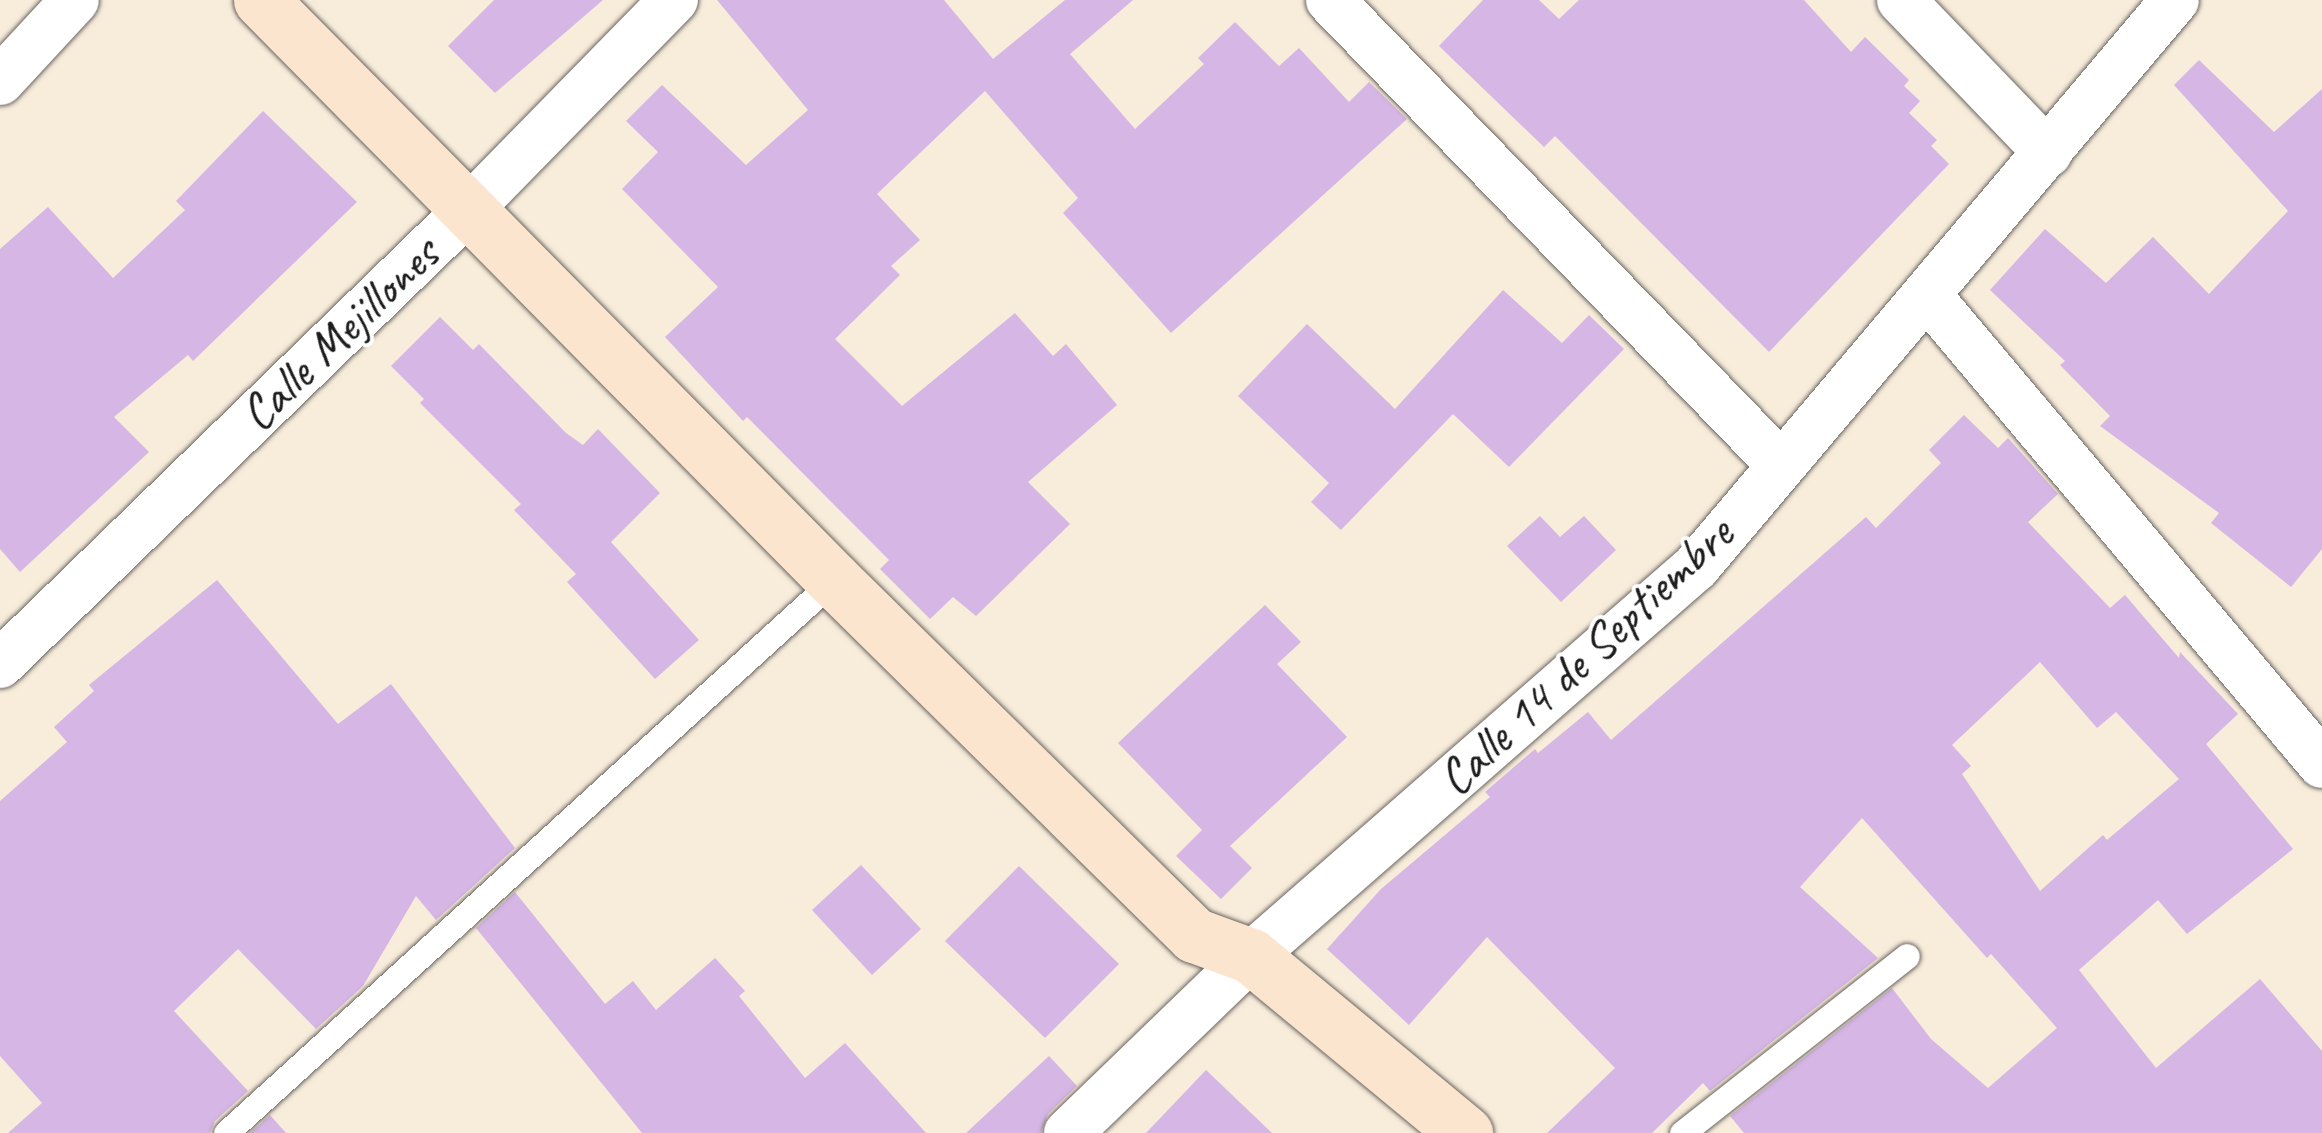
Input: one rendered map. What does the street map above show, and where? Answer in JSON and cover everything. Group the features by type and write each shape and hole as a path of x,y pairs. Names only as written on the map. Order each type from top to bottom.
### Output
{"street":[{"path":"0,81 75,0"},
{"path":"261,0 834,580 1194,934 1251,956 1465,1133"},
{"name":"Calle Mejillones","path":"0,664 469,208 674,0"},
{"path":"1330,0 1781,464"},
{"path":"1902,0 2048,153"},
{"name":"Calle 14 de Septiembre","path":"1068,1133 1251,956 1696,568 2175,0"},
{"path":"1927,296 2322,764"}],"lane":[{"path":"226,1133 834,580"},
{"path":"1682,1133 1907,956"}],"building":[{"path":"494,0 603,0 495,93 448,46"},
{"path":"717,0 944,0 993,59 1065,0 1133,0 1070,54 1135,129 1204,64 1198,58 1235,22 1279,66 1299,48 1349,102 1369,82 1407,119 1171,333 1063,213 1078,198 985,91 877,194 920,240 891,266 900,275 835,339 902,406 1015,313 1053,356 1066,344 1117,405 1028,482 1070,524 976,616 953,597 930,619 880,569 889,560 747,417 743,421 665,337 718,287 622,189 658,152 626,121 662,85 746,165 808,110"},
{"path":"1483,0 1539,0 1559,19 1579,0 1804,0 1851,52 1865,37 1909,80 1904,86 1920,101 1909,113 1937,140 1931,146 1949,164 1769,352 1555,136 1544,147 1439,46"},
{"path":"2199,60 2274,132 2322,89 2322,549 2291,587 2211,523 2219,513 2100,426 2110,416 2060,365 2065,361 1990,290 2045,229 2106,283 2153,237 2209,294 2288,211 2174,85"},
{"path":"263,111 357,202 193,361 188,355 114,417 149,452 20,572 0,549 0,249 48,207 113,278 185,210 176,201"},
{"path":"1503,290 1562,343 1589,315 1624,349 1509,467 1453,414 1341,530 1311,502 1329,483 1238,396 1307,324 1395,409"},
{"path":"440,317 473,350 479,344 566,433 583,445 598,429 660,493 611,542 699,640 655,679 567,582 576,574 514,510 521,504 420,403 424,399 391,366"},
{"path":"1964,415 1998,448 2008,438 2058,494 2028,522 2110,608 2125,595 2179,658 2180,652 2238,714 2206,744 2293,849 2187,934 2158,900 2079,970 2156,1068 2260,979 2322,1051 2322,1133 1744,1133 1730,1116 1892,988 1931,1039 1988,1088 2057,1028 1991,954 1987,958 1862,818 1800,887 1878,958 1710,1091 1703,1083 1652,1133 1547,1133 1615,1068 1487,937 1409,1025 1327,949 1381,889 1490,797 1485,792 1535,749 1538,753 1588,712 1611,740 1866,517 1876,528 1941,463 1929,450","holes":["2040,662 2097,728 2116,712 2179,779 2107,840 2103,835 2040,891 1962,774 1971,766 1952,745"]},
{"path":"1540,516 1560,537 1584,516 1616,550 1561,602 1507,546"},
{"path":"217,580 338,724 391,684 515,848 436,920 416,896 363,986 316,1029 238,949 174,1011 248,1091 215,1121 210,1133 8,1133 42,1103 0,1056 0,801 67,742 54,727 94,691 89,685"},
{"path":"1265,605 1301,642 1277,664 1347,737 1230,846 1252,868 1221,899 1176,856 1202,830 1118,743"},
{"path":"861,865 921,929 872,975 812,910"},
{"path":"1019,866 1119,964 1045,1038 945,941"},
{"path":"515,892 605,1004 633,981 656,1010 715,958 745,991 739,996 805,1078 845,1043 926,1133 642,1133 476,928"},
{"path":"1049,1056 1077,1086 1048,1114 1041,1133 966,1133"},
{"path":"1206,1070 1272,1133 1146,1133"},
{"path":"270,1115 286,1133 250,1133"}]}
